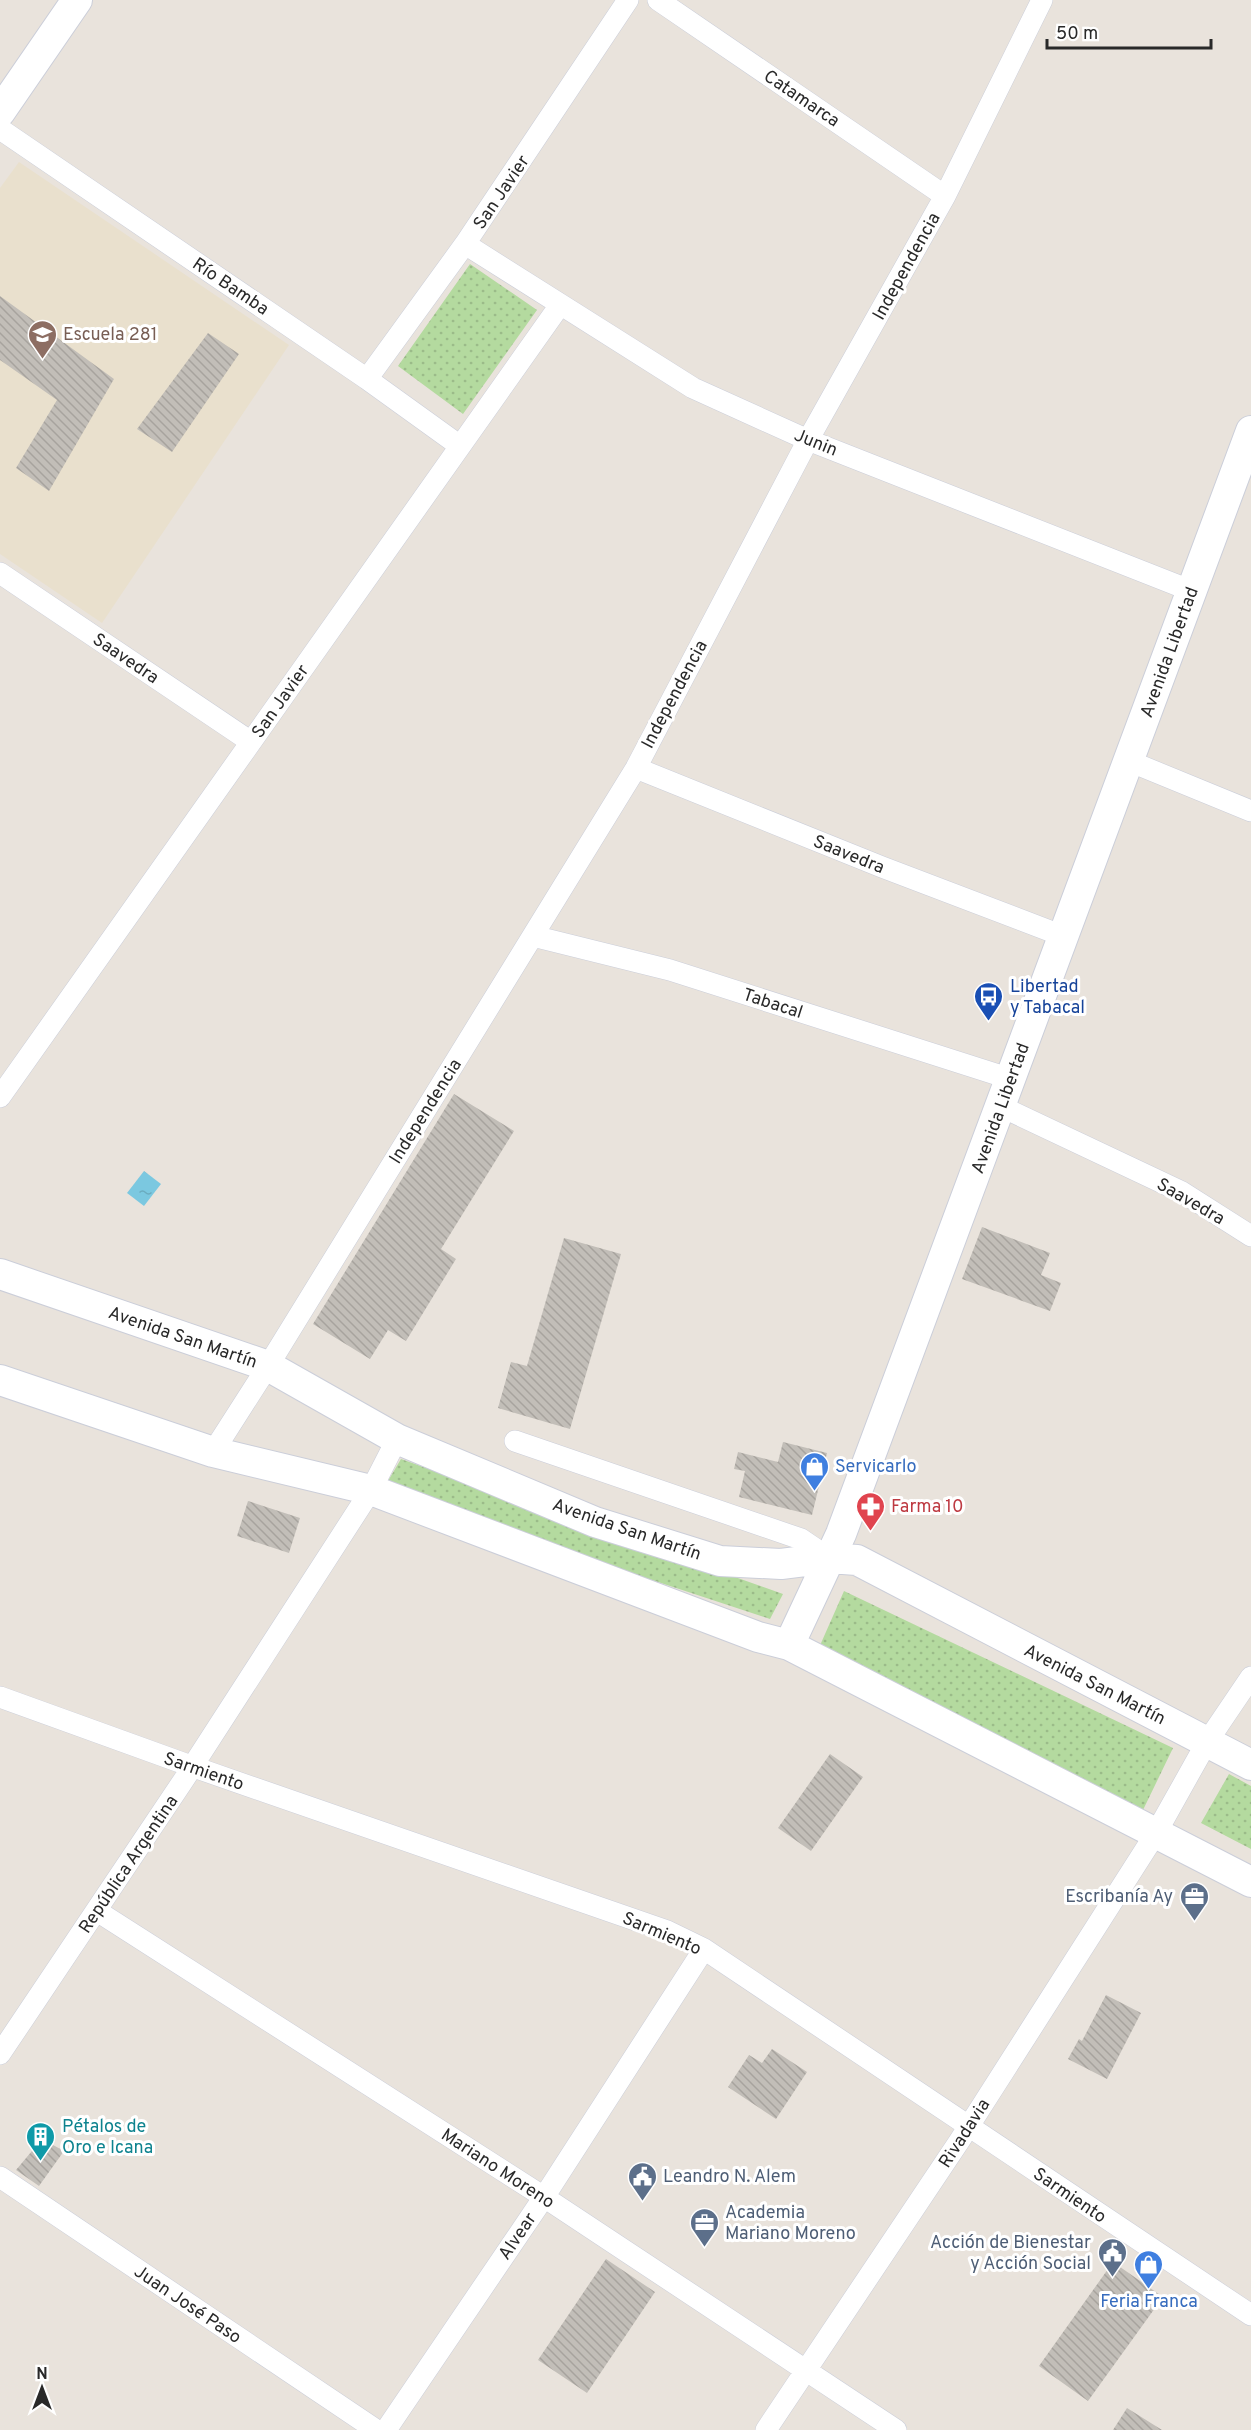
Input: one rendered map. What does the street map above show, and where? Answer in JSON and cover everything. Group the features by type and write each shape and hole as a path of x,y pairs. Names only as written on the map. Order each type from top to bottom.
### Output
{"main road":[{"path":"0,112 77,0"},
{"name":"Avenida Libertad","path":"789,1646 841,1534 1250,435"},
{"name":"Avenida San Martín","path":"0,1274 268,1366 398,1439 595,1522 720,1561 781,1564 829,1558 857,1560 1251,1765"},
{"path":"0,1380 213,1452 371,1490 759,1637 789,1646 1251,1882"}],"street":[{"name":"San Javier","path":"367,379 465,244 628,0"},
{"name":"Catamarca","path":"658,0 945,196"},
{"name":"Independencia","path":"213,1452 636,768 808,440 945,196 1042,0"},
{"name":"Río Bamba","path":"0,129 367,379 460,446"},
{"name":"Junin","path":"465,244 693,388 808,440 1192,591"},
{"name":"San Javier","path":"0,1097 560,305"},
{"name":"Saavedra","path":"0,573 251,742"},
{"path":"1129,761 1251,811"},
{"name":"Saavedra","path":"636,768 882,867 1064,936"},
{"name":"Tabacal","path":"533,936 670,970 1005,1092"},
{"name":"Saavedra","path":"1005,1092 1182,1192 1251,1236"},
{"name":"República Argentina","path":"0,2054 97,1911 371,1490 398,1439"},
{"path":"515,1441 801,1539 829,1558"},
{"name":"Rivadavia","path":"766,2430 968,2127 1156,1833 1207,1742 1251,1677"},
{"name":"Sarmiento","path":"0,1697 191,1766 667,1931 704,1949 1251,2315"},
{"name":"Mariano Moreno","path":"97,1911 544,2197 896,2430"},
{"name":"Alvear","path":"386,2430 544,2197 704,1949"},
{"name":"Juan José Paso","path":"0,2177 376,2430"}],"shaded area":[{"path":"19,162 289,345 102,623 0,554 0,188"}],"green space":[{"path":"470,264 537,310 463,414 398,366"},
{"path":"401,1459 783,1594 770,1619 382,1491"},
{"path":"844,1591 1173,1748 1143,1810 814,1659"},
{"path":"1229,1774 1251,1786 1251,1849 1201,1823"}],"water":[{"path":"144,1171 161,1184 144,1206 127,1193"}],"building":[{"path":"0,296 114,379 49,491 16,468 57,400 0,360"},
{"path":"208,333 239,354 172,452 137,429"},
{"path":"454,1094 514,1131 441,1249 456,1259 406,1341 388,1330 370,1359 313,1324"},
{"path":"982,1227 1050,1253 1041,1275 1061,1283 1050,1311 962,1279"},
{"path":"564,1238 621,1254 570,1429 498,1408 511,1362 527,1366"},
{"path":"783,1442 827,1453 812,1515 739,1497 745,1471 734,1469 738,1452 778,1462"},
{"path":"248,1501 300,1518 289,1553 237,1536"},
{"path":"830,1754 863,1777 811,1851 778,1828"},
{"path":"1106,1995 1141,2013 1107,2079 1068,2059 1079,2039 1082,2041"},
{"path":"772,2049 807,2072 776,2119 728,2087 749,2055 762,2063"},
{"name":"Pétalos de Oro e Icana","path":"42,2139 64,2151 39,2186 16,2170"},
{"path":"606,2259 655,2292 587,2393 538,2360"},
{"path":"1113,2262 1163,2297 1088,2401 1039,2366"},
{"path":"1127,2408 1162,2430 1113,2430"}],"place":[{"name":"Escuela 281","path":"42,360"},
{"name":"Libertad y Tabacal","path":"989,1022"},
{"name":"Servicarlo","path":"814,1492"},
{"name":"Farma 10","path":"870,1532"},
{"name":"Escribanía Ay","path":"1194,1922"},
{"name":"Pétalos de Oro e Icana","path":"41,2162"},
{"name":"Leandro N. Alem","path":"642,2202"},
{"name":"Academia Mariano Moreno","path":"704,2248"},
{"name":"Acción de Bienestar y Acción Social","path":"1112,2278"},
{"name":"Feria Franca","path":"1149,2290"}]}
